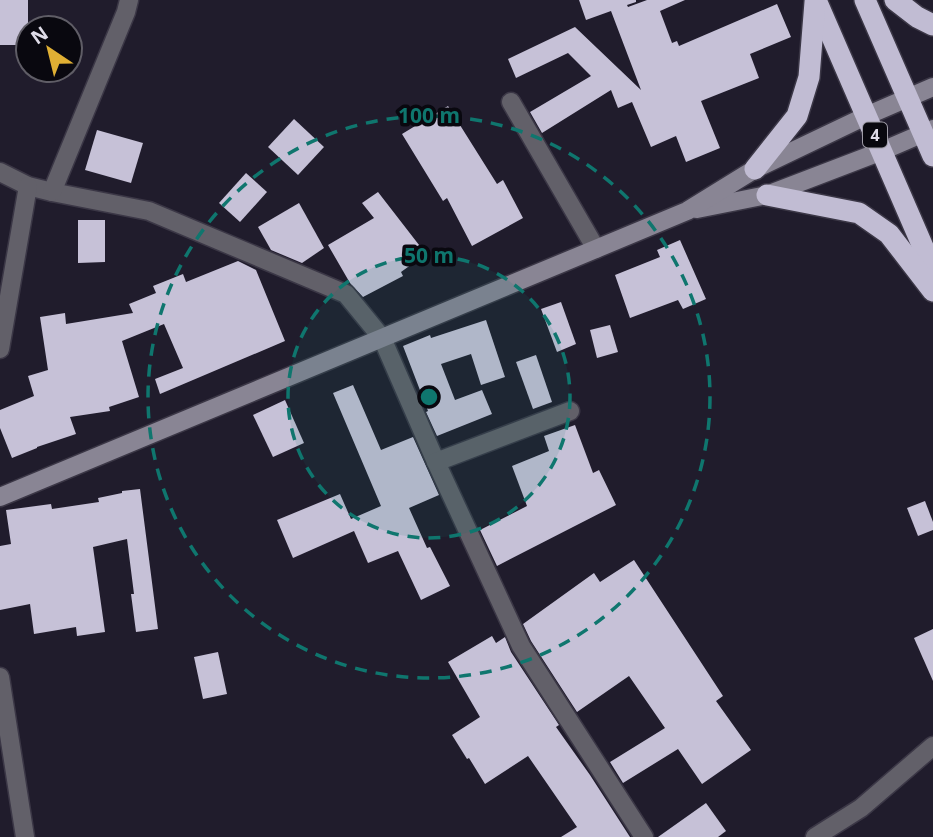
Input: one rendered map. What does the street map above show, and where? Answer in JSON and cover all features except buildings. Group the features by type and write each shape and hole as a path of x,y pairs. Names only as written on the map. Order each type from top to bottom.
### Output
{"highway":[{"name":"4","path":"816,0 933,270"},
{"path":"755,169 797,116 809,77 816,0"},
{"path":"865,0 907,98 928,131 933,156"},
{"path":"895,0 917,17 933,25"},
{"path":"767,195 859,213 889,234 933,291"}],"street":[{"path":"52,192 129,0"},
{"path":"0,497 687,211 755,169 933,87"},
{"path":"511,102 596,249"},
{"path":"687,211 767,195 928,131"},
{"path":"0,172 28,186 149,211 346,294 382,338 521,646 644,837"},
{"path":"0,349 28,186"},
{"path":"436,462 569,411"},
{"path":"0,677 25,837"},
{"path":"815,837 861,807 933,746"}]}
